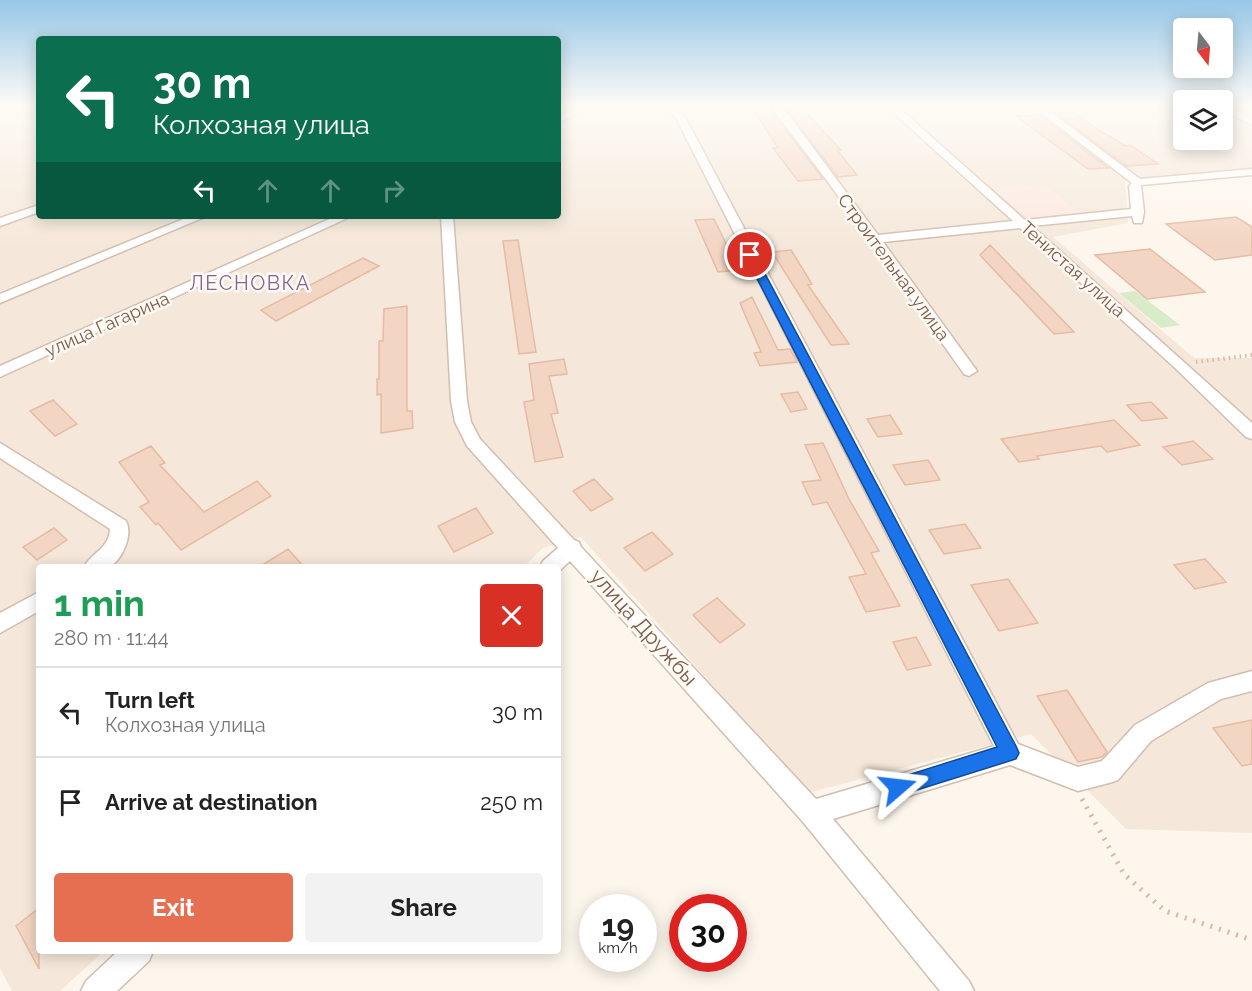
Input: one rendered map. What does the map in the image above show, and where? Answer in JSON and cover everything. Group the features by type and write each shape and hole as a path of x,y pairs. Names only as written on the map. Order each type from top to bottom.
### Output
{"street":[{"path":"698,153 1010,753"},
{"name":"Строительная улица","path":"812,153 969,371"},
{"name":"Тенистая улица","path":"944,153 1179,364 1252,433"},
{"path":"1100,153 1138,182 1252,172"},
{"path":"874,239 1022,223 1138,216 1135,186 1138,182"},
{"path":"0,222 36,209"},
{"path":"0,299 194,219"},
{"name":"улица Гагарина","path":"0,372 339,219"},
{"name":"улица Дружбы","path":"447,219 462,422 473,442 572,547 812,813 959,991"},
{"path":"0,449 28,470 87,502 120,526 121,538 114,549 97,564"},
{"path":"553,564 572,547"},
{"path":"0,624 36,603"},
{"path":"812,813 1010,753 1078,779 1109,771 1143,733 1216,690 1252,681"},
{"path":"96,991 136,954"}],"path":[{"path":"1179,364 1252,355"},
{"path":"1068,775 1124,874 1165,911 1252,940"}],"shaded area":[{"path":"0,153 36,153 36,219 561,219 561,153 1252,153 1252,169 1125,181 1128,223 1053,237 1194,358 1252,358 1252,833 1126,829 1031,734 808,793 581,537 543,548 526,564 36,564 36,954 101,954 60,991 12,991 0,968"},
{"path":"1033,185 1038,189 1049,188 1081,214 1027,218 994,188"}],"green space":[{"path":"1135,291 1180,325 1161,328 1119,293"}],"building":[{"path":"777,153 804,153 823,179 798,181"},
{"path":"820,153 840,153 857,175 838,177"},
{"path":"1067,153 1089,153 1108,168 1088,169"},
{"path":"1110,153 1142,153 1158,164 1127,166"},
{"path":"1236,217 1252,227 1252,255 1215,260 1166,224"},
{"path":"714,219 739,270 718,272 695,220"},
{"path":"518,240 536,352 519,354 503,241"},
{"path":"990,245 1074,332 1054,334 980,255"},
{"path":"1150,249 1205,292 1147,299 1095,255"},
{"path":"791,250 812,284 808,285 849,344 831,345 772,252"},
{"path":"363,258 379,266 276,321 261,310"},
{"path":"752,297 778,350 790,349 797,362 760,366 754,353 761,352 740,303"},
{"path":"407,306 407,411 412,411 413,428 381,433 381,394 377,395 377,379 379,379 379,341 383,341 384,309"},
{"path":"564,359 567,374 549,376 558,413 551,414 563,457 535,462 524,402 534,400 529,364"},
{"path":"798,392 807,409 791,412 781,394"},
{"path":"53,400 77,424 55,436 30,411"},
{"path":"1151,402 1167,418 1142,421 1127,405"},
{"path":"890,415 902,434 878,437 867,419"},
{"path":"1114,420 1140,445 1107,452 1101,446 1037,456 1039,459 1019,462 1001,439"},
{"path":"1193,441 1213,459 1182,465 1163,447"},
{"path":"823,443 849,499 879,551 871,553 900,606 866,612 849,577 866,574 827,502 813,505 802,482 821,480 805,445"},
{"path":"151,446 165,463 160,465 204,512 257,481 271,496 181,550 158,523 156,525 140,507 149,502 119,462"},
{"path":"928,460 940,480 905,485 893,465"},
{"path":"594,479 613,499 591,511 573,491"},
{"path":"476,508 493,533 454,552 438,526"},
{"path":"965,524 981,548 944,554 929,530"},
{"path":"54,528 67,540 37,560 23,547"},
{"path":"652,532 673,554 645,571 624,548"},
{"path":"288,549 301,564 264,564"},
{"path":"1205,559 1226,582 1195,589 1174,565"},
{"path":"1008,579 1038,623 999,631 971,585"},
{"path":"717,598 745,625 720,643 693,615"},
{"path":"916,637 931,665 907,670 893,642"},
{"path":"1067,690 1107,752 1102,757 1078,762 1037,696"},
{"path":"1252,720 1252,764 1242,766 1213,728"},
{"path":"36,910 36,954 39,954 39,969 16,926"}],"district":[{"name":"ЛЕСНОВКА","path":"250,283"}],"route":[{"path":"750,255 1010,753 898,787"}]}
